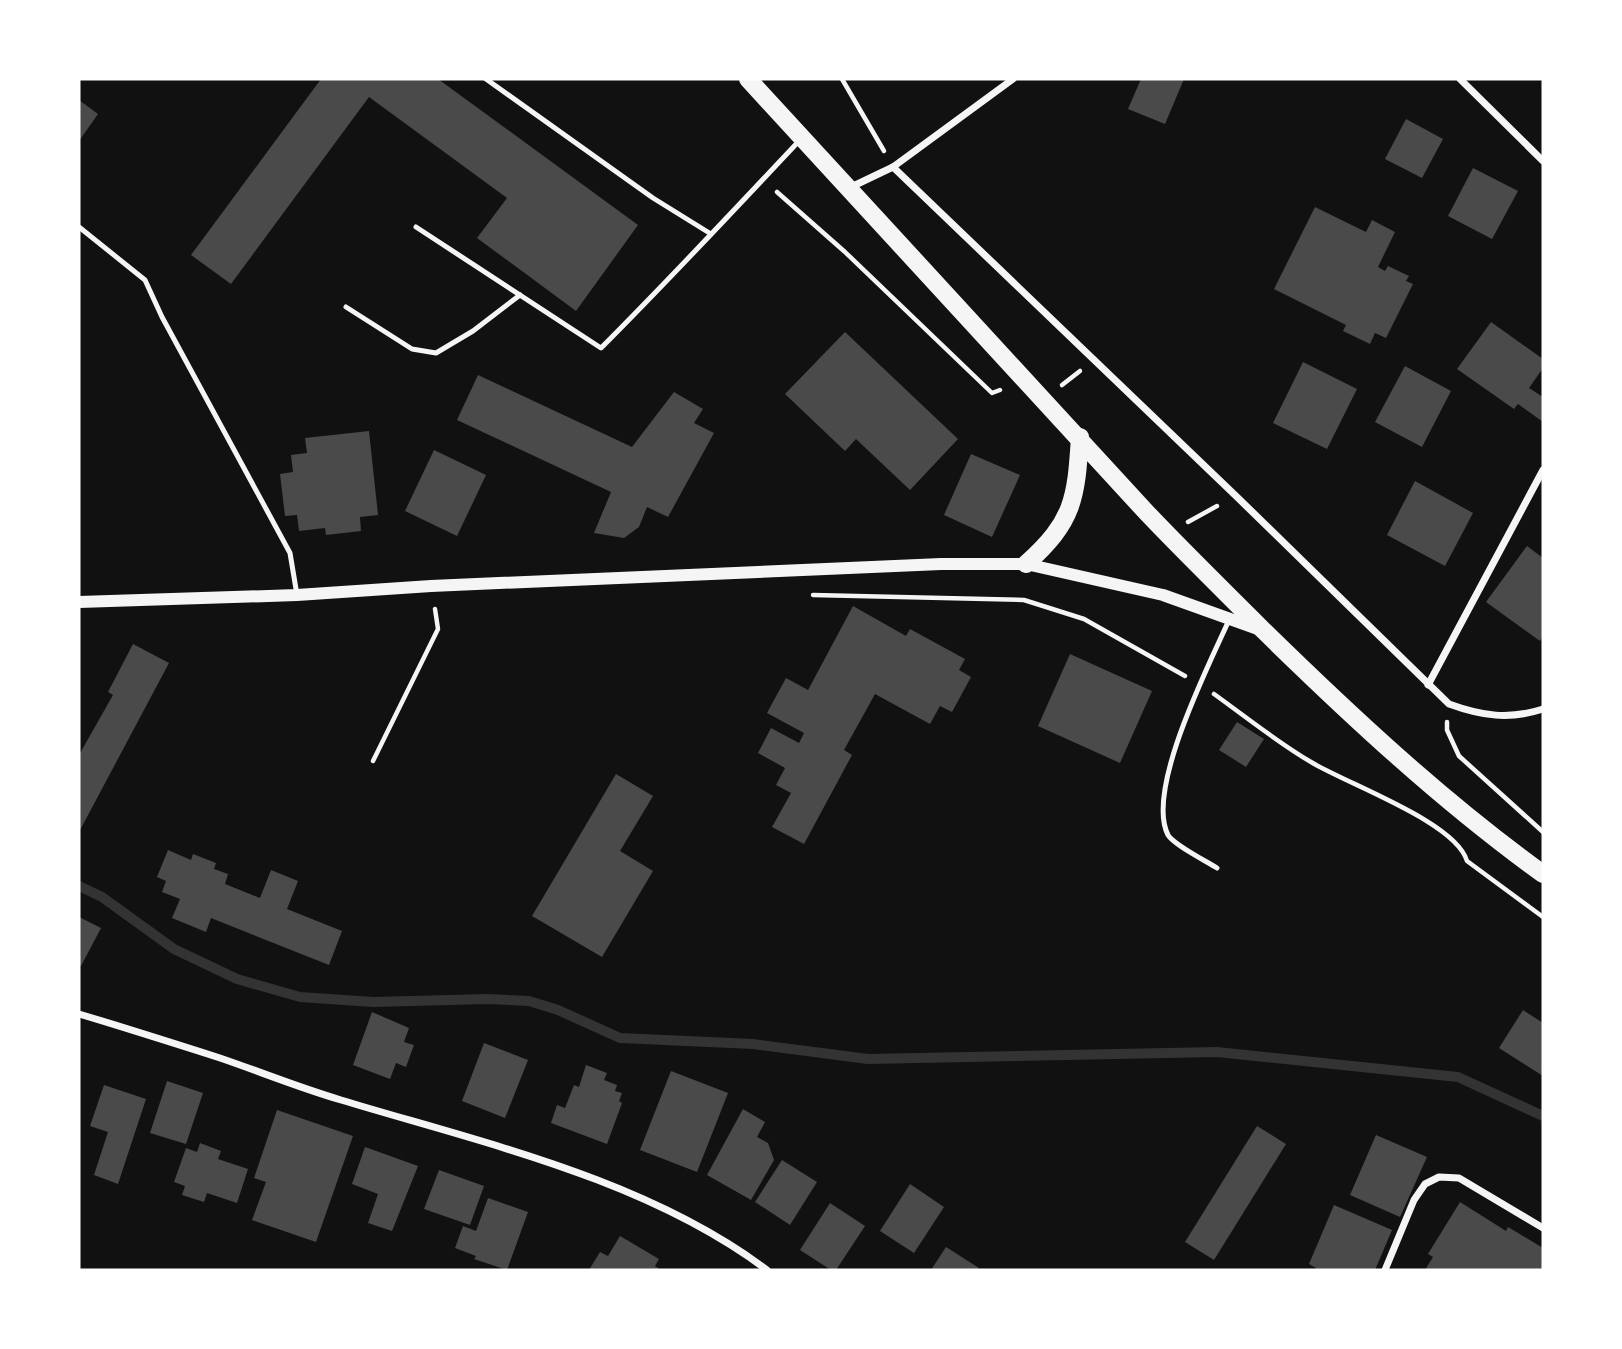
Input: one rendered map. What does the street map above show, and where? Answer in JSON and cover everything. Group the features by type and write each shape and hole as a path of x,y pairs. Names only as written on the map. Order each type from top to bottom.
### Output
{"main road":[{"path":"748,79 1167,534 1317,684 1398,759 1543,874"},
{"path":"1026,564 1046,547 1072,505 1080,437"}],"street":[{"path":"849,188 893,167 1013,79"},
{"path":"1460,79 1543,161"},
{"path":"893,167 1449,704 1479,714 1505,716 1543,709"},
{"path":"1428,685 1543,470"},
{"path":"79,602 297,595 431,586 941,564 1026,564 1163,595 1265,631"},
{"path":"79,1013 337,1099 601,1181 689,1221 738,1249 767,1270"},
{"path":"1385,1270 1414,1200 1424,1184 1439,1177 1460,1178 1543,1228"}],"lane":[{"path":"486,79 653,198 711,234"},
{"path":"416,227 601,348 687,262 802,138"},
{"path":"79,227 145,280 162,317 290,553 297,595"},
{"path":"346,307 412,349 436,353 473,331 520,295"},
{"path":"1217,868 1169,838 1164,824 1164,790 1174,752 1230,619"}],"path":[{"path":"842,79 893,167"},
{"path":"763,180 845,252 992,393 1027,380"},
{"path":"1167,534 1236,496"},
{"path":"373,761 438,629 431,586"},
{"path":"808,595 1024,600 1084,619 1200,685 1311,762 1430,822 1465,852 1467,861 1543,917"},
{"path":"1449,704 1447,730 1459,756 1543,832"}],"building":[{"path":"321,79 438,79 638,225 576,311 477,238 507,198 369,97 231,284 191,255"},
{"path":"1141,79 1184,79 1165,124 1128,109"},
{"path":"79,100 98,114 79,141"},
{"path":"1406,119 1443,139 1422,178 1385,159"},
{"path":"1473,168 1518,191 1492,239 1448,216"},
{"path":"1315,207 1366,232 1372,220 1395,232 1378,267 1385,271 1388,266 1409,276 1406,281 1413,284 1386,338 1375,333 1370,344 1343,331 1346,325 1274,289"},
{"path":"1491,322 1543,359 1543,368 1529,388 1543,397 1543,422 1518,404 1514,409 1457,369"},
{"path":"845,332 958,439 910,490 856,439 845,451 785,394"},
{"path":"1303,362 1357,389 1327,449 1273,423"},
{"path":"1405,366 1451,391 1422,447 1375,422"},
{"path":"478,375 632,447 674,392 703,409 694,423 714,433 668,517 647,507 639,527 624,538 594,533 611,492 457,420"},
{"path":"369,431 378,515 360,517 361,531 326,535 325,528 299,531 297,515 285,516 280,474 293,472 291,455 307,453 305,438"},
{"path":"434,450 486,475 457,536 405,511"},
{"path":"971,454 1020,475 992,537 944,515"},
{"path":"1415,481 1473,513 1445,566 1387,535"},
{"path":"1527,546 1543,558 1543,636 1540,641 1486,602"},
{"path":"853,606 906,636 910,629 965,659 959,670 971,677 952,712 940,706 930,724 875,694 844,750 852,755 804,844 772,827 791,793 776,785 785,768 758,753 771,728 799,743 804,733 767,713 786,678 808,690"},
{"path":"133,644 169,663 79,832 79,755 113,695 108,692"},
{"path":"1070,654 1152,691 1120,763 1038,726"},
{"path":"1237,722 1264,739 1246,767 1219,750"},
{"path":"616,774 653,796 620,851 653,871 602,957 532,916"},
{"path":"168,850 191,860 193,854 216,863 214,869 228,874 225,884 260,898 271,870 298,881 287,909 342,931 329,965 211,918 206,932 172,918 180,899 162,892 166,881 157,877"},
{"path":"79,917 101,928 81,966 79,965"},
{"path":"1523,1010 1543,1023 1543,1076 1499,1048"},
{"path":"372,1012 409,1028 404,1042 414,1045 406,1067 396,1063 390,1079 353,1065"},
{"path":"484,1043 528,1060 505,1118 462,1101"},
{"path":"586,1065 607,1073 604,1080 617,1085 615,1091 622,1093 619,1101 622,1103 607,1144 551,1123 557,1105 565,1108 574,1085 579,1087"},
{"path":"671,1071 728,1093 697,1172 640,1150"},
{"path":"167,1081 203,1093 186,1144 150,1133"},
{"path":"104,1085 146,1099 118,1184 94,1175 108,1132 90,1126"},
{"path":"743,1109 765,1122 757,1137 768,1143 774,1160 751,1200 707,1175"},
{"path":"277,1110 353,1136 316,1242 252,1220 266,1182 254,1178"},
{"path":"1257,1126 1286,1144 1214,1260 1185,1242"},
{"path":"1376,1135 1427,1157 1400,1217 1350,1195"},
{"path":"200,1143 221,1151 218,1159 248,1169 237,1203 207,1193 204,1202 182,1195 185,1186 174,1182 186,1148 197,1152"},
{"path":"365,1147 418,1166 392,1231 368,1223 378,1194 352,1184"},
{"path":"782,1160 817,1182 790,1225 755,1202"},
{"path":"439,1170 484,1186 470,1225 424,1209"},
{"path":"910,1184 944,1207 914,1253 880,1231"},
{"path":"488,1198 528,1212 507,1270 474,1259 476,1256 455,1248 463,1226 476,1231"},
{"path":"1460,1202 1506,1231 1508,1227 1543,1248 1543,1270 1425,1270 1433,1257 1428,1254"},
{"path":"830,1203 865,1226 836,1270 831,1270 800,1250"},
{"path":"1334,1205 1392,1230 1375,1270 1315,1270 1316,1268 1309,1264"},
{"path":"620,1236 659,1259 655,1266 661,1270 589,1270 600,1252 608,1256"},
{"path":"946,1247 979,1268 931,1270"}],"waterway":[{"path":"79,886 102,897 174,949 237,979 300,997 373,1002 487,999 529,1001 558,1010 620,1038 753,1044 868,1059 1217,1052 1458,1077 1543,1116"}]}
